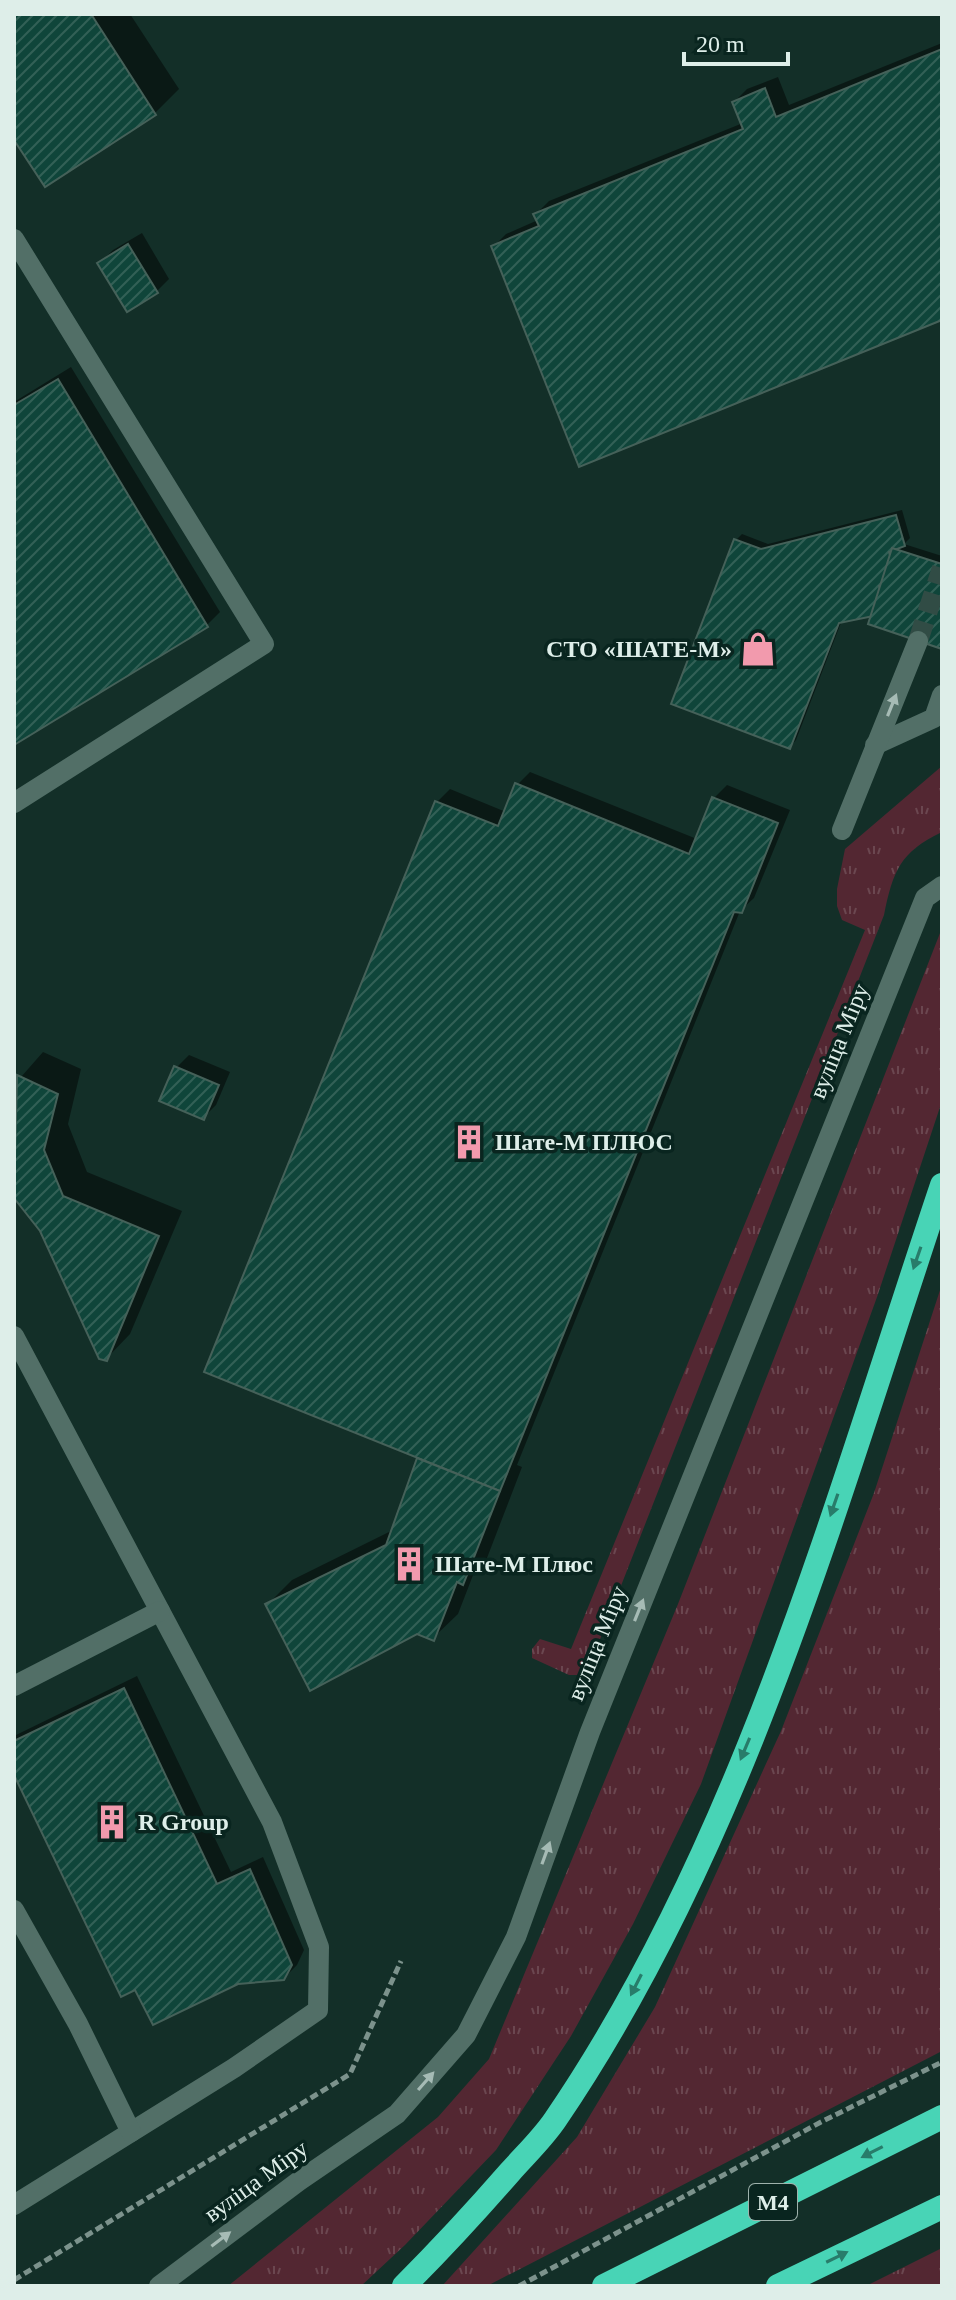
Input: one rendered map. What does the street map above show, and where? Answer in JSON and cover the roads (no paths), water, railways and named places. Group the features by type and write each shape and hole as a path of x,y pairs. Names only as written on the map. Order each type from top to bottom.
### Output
{"highway":[{"path":"404,2286 450,2241 553,2122 629,1997 698,1861 771,1690 942,1185"},
{"name":"М4","path":"604,2286 942,2117"},
{"path":"778,2286 942,2207"}],"street":[{"path":"14,239 264,644 14,803"},
{"path":"842,830 918,641"},
{"path":"875,745 938,715 942,695"},
{"name":"вуліца Міру","path":"159,2286 299,2181 397,2114 466,2035 516,1937 590,1732 925,898 942,886"},
{"path":"14,1336 272,1822 319,1947 318,2010 234,2068 14,2205"},
{"path":"14,1686 160,1611"},
{"path":"14,1910 78,2024 131,2132"}],"tunnel":[{"path":"918,641 942,568"}],"place":[{"name":"СТО «ШАТЕ-М»","path":"758,649"},
{"name":"Шате-М ПЛЮС","path":"469,1142"},
{"name":"Шате-М Плюс","path":"409,1564"},
{"name":"R Group","path":"112,1822"}]}
